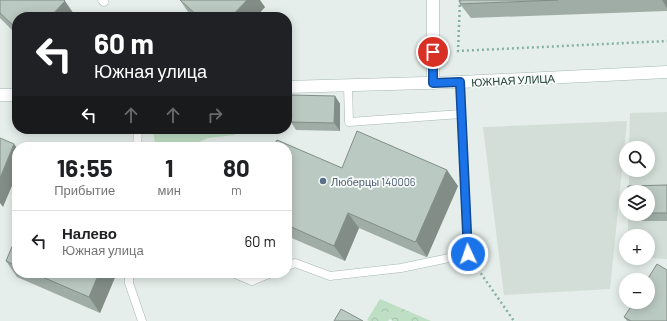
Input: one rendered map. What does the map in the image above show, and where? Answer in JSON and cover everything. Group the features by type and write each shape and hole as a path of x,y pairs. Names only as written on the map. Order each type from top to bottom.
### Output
{"street":[{"path":"433,0 433,83"},
{"name":"ЮЖНАЯ УЛИЦА","path":"292,87 460,82 667,72"},
{"path":"0,95 12,95"}],"lane":[{"path":"292,264 294,263 330,276 401,268 468,254 460,82"},
{"path":"348,86 349,122 461,114"},
{"path":"129,278 129,284 142,321"},
{"path":"245,278 252,281 259,278"}],"path":[{"path":"460,0 458,51 667,41"},
{"path":"468,254 514,321"}],"shaded area":[{"path":"667,112 667,259 655,258 655,229 628,229 628,221 655,221 655,185 629,185 629,177 655,177 655,141 629,141 630,113"},
{"path":"627,121 625,141 619,141 619,177 621,177 621,185 619,185 619,200 610,289 504,295 483,127"}],"green space":[{"path":"154,134 235,134 208,138 199,142 155,142"},
{"path":"380,299 431,321 393,321 390,319 388,321 367,320"}],"building":[{"path":"0,0 65,1 55,12 12,12 12,24 0,13"},
{"path":"180,0 247,0 236,12 193,12"},
{"path":"460,0 558,0 460,4"},
{"path":"292,95 335,96 334,123 292,122"},
{"path":"357,131 447,170 415,242 348,213 334,246 292,227 292,146 342,168"},
{"path":"0,138 12,143 12,149 0,178"},
{"path":"655,185 667,185 667,213 655,213"},
{"path":"12,247 12,264 6,261"},
{"path":"657,264 667,270 667,321 631,321 624,317 629,309 655,309 655,273 651,273"},
{"path":"45,278 97,278 89,297"},
{"path":"341,309 363,321 334,321"}],"place":[{"name":"Люберцы 140006","path":"323,181"}],"route":[{"path":"433,52 433,83 460,82 468,254"}]}
